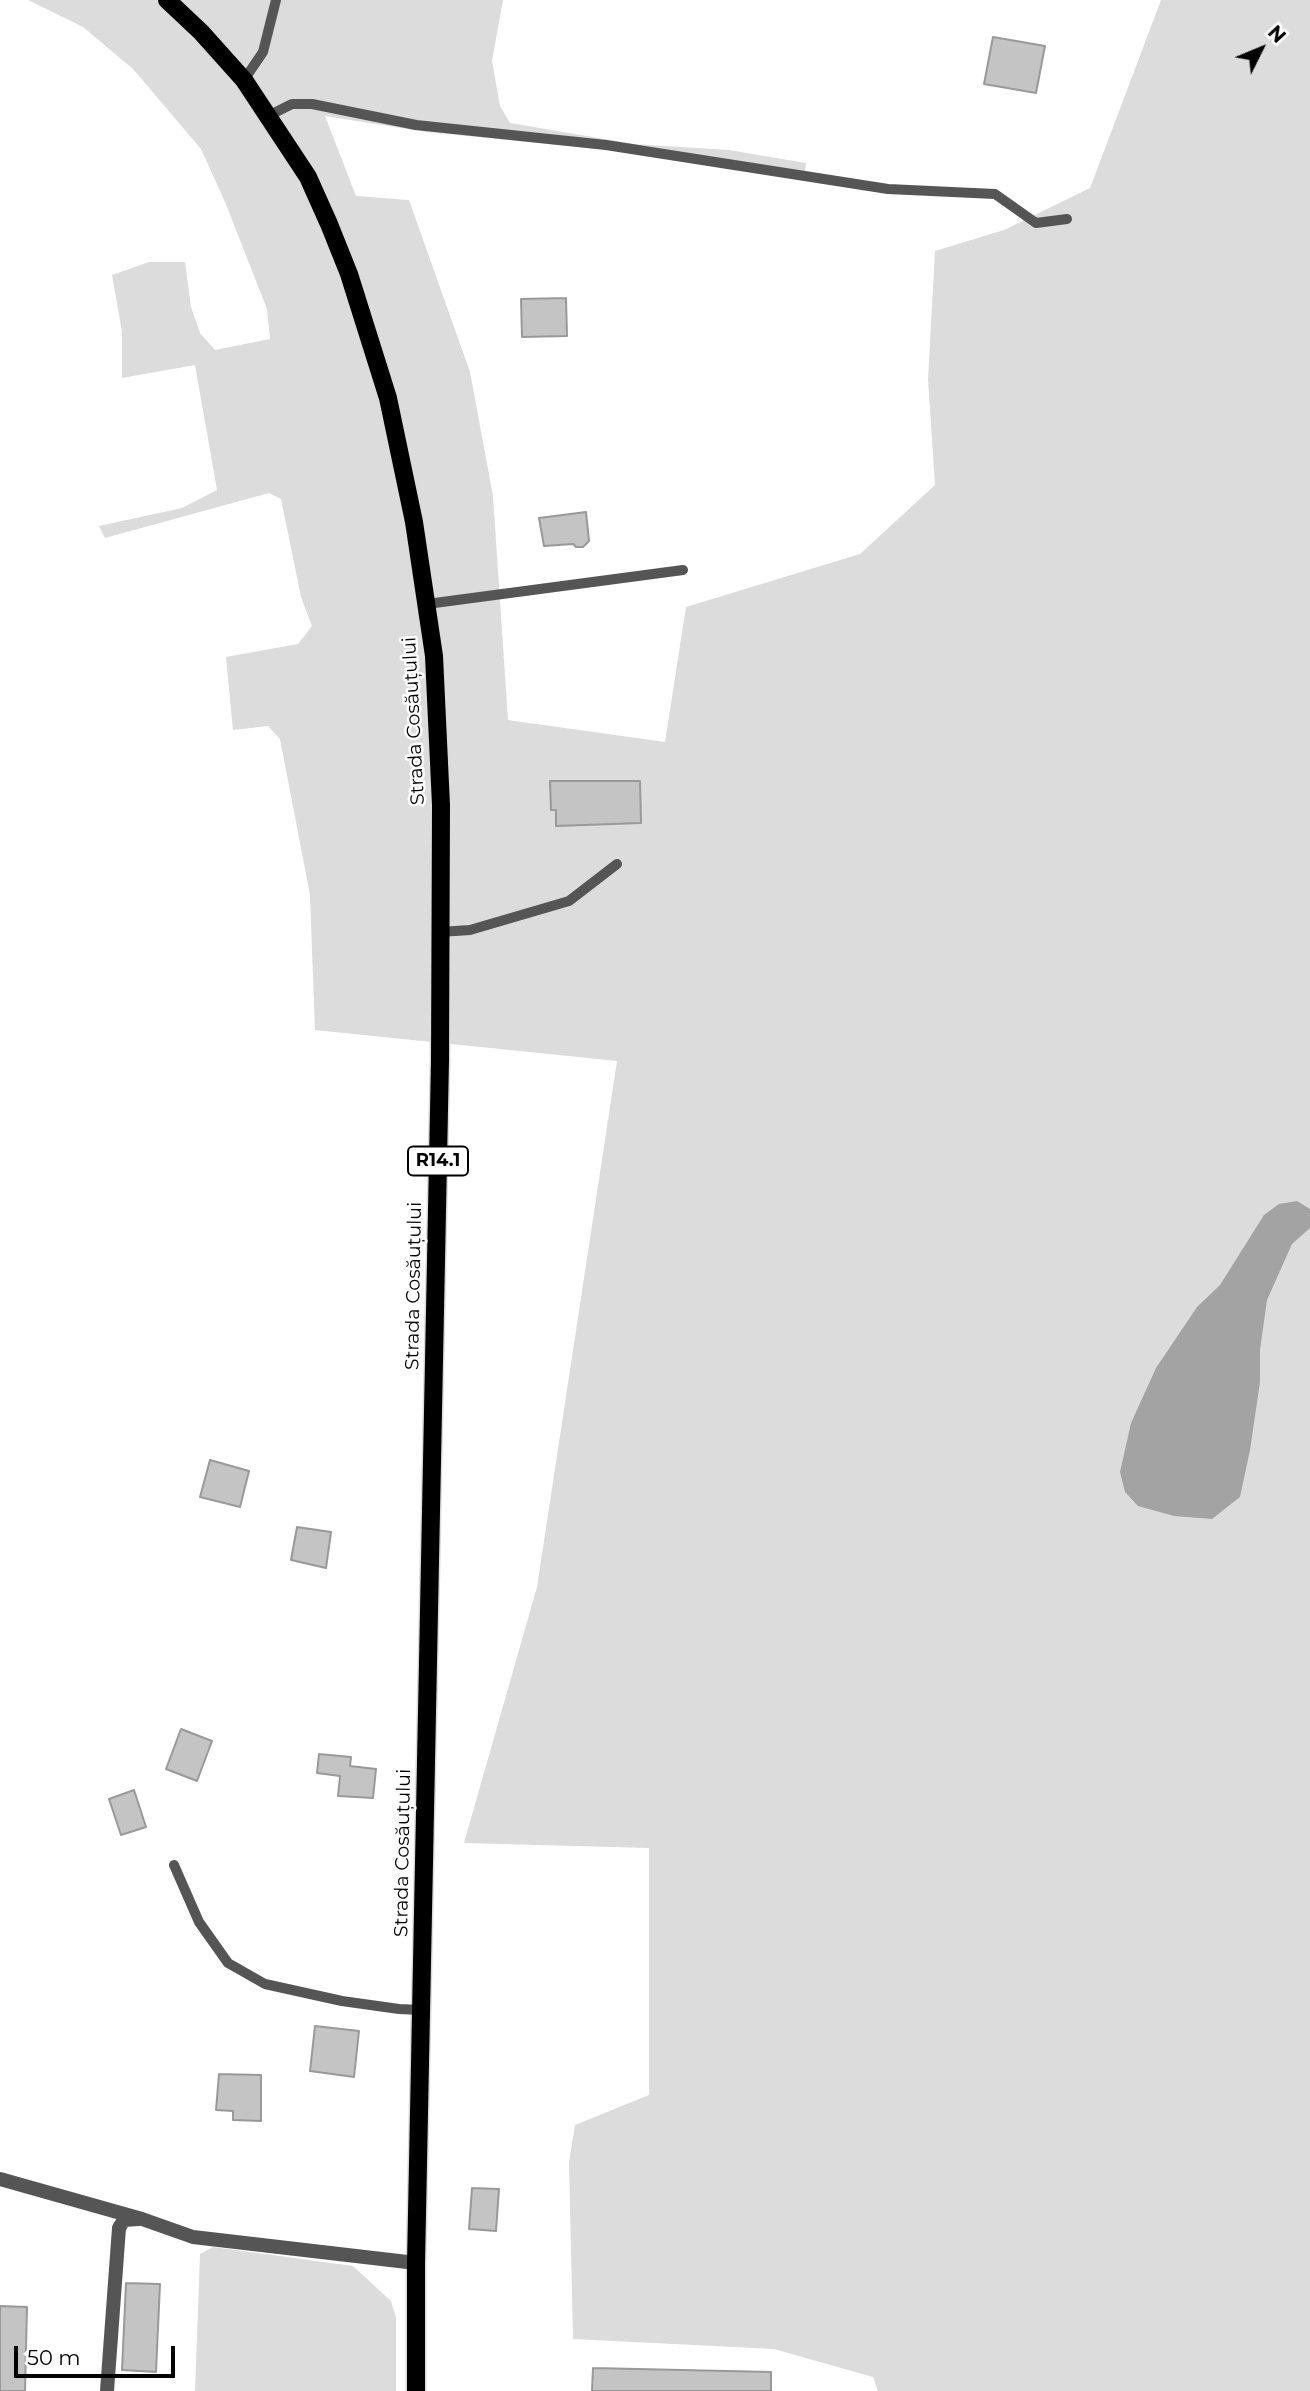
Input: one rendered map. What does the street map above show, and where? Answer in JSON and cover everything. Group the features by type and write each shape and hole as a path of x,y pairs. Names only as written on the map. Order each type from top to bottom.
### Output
{"main road":[{"name":"Strada Cosăuțului","path":"167,0 201,32 244,80 268,116 308,177 349,274 388,398 414,522 434,656 439,731 440,1074 416,2263 416,2391"}],"street":[{"path":"0,2179 142,2219 192,2237 416,2263"},
{"path":"107,2391 120,2228 124,2220 142,2219"}],"lane":[{"path":"244,80 263,52 276,0"},
{"path":"268,116 292,104 312,104 416,125 606,145 888,189 995,194 1036,223 1067,219"},
{"path":"426,604 683,570"},
{"path":"440,932 470,930 569,901 617,864"},
{"path":"174,1865 199,1922 228,1963 265,1984 342,2001 421,2010"}],"shaded area":[{"path":"28,0 503,0 492,61 500,106 510,123 634,144 729,150 806,163 804,181 690,158 426,132 325,116 356,196 409,200 470,372 493,496 508,720 665,742 686,607 860,554 935,485 928,379 935,251 1004,230 1090,188 1161,0 1310,0 1310,2391 878,2391 873,2377 774,2349 573,2339 569,2162 575,2125 649,2095 649,1848 464,1843 537,1587 617,1061 315,1030 310,895 280,739 268,726 233,730 226,657 298,644 312,626 301,597 281,499 269,493 105,538 99,526 182,508 217,490 195,365 122,378 122,332 112,275 149,262 185,262 191,307 200,333 215,350 270,339 267,309 201,149 133,69 83,27"},
{"path":"1297,1201 1310,1209 1310,1228 1292,1244 1267,1300 1260,1350 1260,1382 1240,1497 1212,1519 1174,1516 1138,1506 1125,1492 1120,1472 1131,1423 1156,1368 1197,1307 1220,1285 1264,1215 1279,1204"},
{"path":"213,2247 353,2266 391,2301 396,2318 396,2391 195,2391 200,2254"}],"building":[{"path":"993,37 1045,46 1036,93 984,84"},
{"path":"566,298 567,336 522,337 521,299"},
{"path":"586,512 589,541 583,547 573,544 544,546 539,518"},
{"path":"550,781 640,781 641,823 556,826 556,810 551,810"},
{"path":"210,1460 249,1471 240,1507 200,1497"},
{"path":"297,1527 331,1532 326,1568 291,1560"},
{"path":"181,1729 212,1741 197,1781 166,1769"},
{"path":"319,1754 351,1757 350,1766 376,1769 373,1798 338,1796 340,1776 317,1773"},
{"path":"134,1790 146,1827 121,1835 109,1799"},
{"path":"315,2026 359,2031 354,2077 310,2071"},
{"path":"219,2074 261,2075 261,2121 233,2120 233,2111 216,2110"},
{"path":"472,2188 499,2189 496,2231 469,2229"},
{"path":"126,2283 160,2284 156,2372 122,2370"},
{"path":"0,2306 27,2307 25,2391 0,2391"},
{"path":"593,2368 771,2372 771,2391 592,2391"}]}
